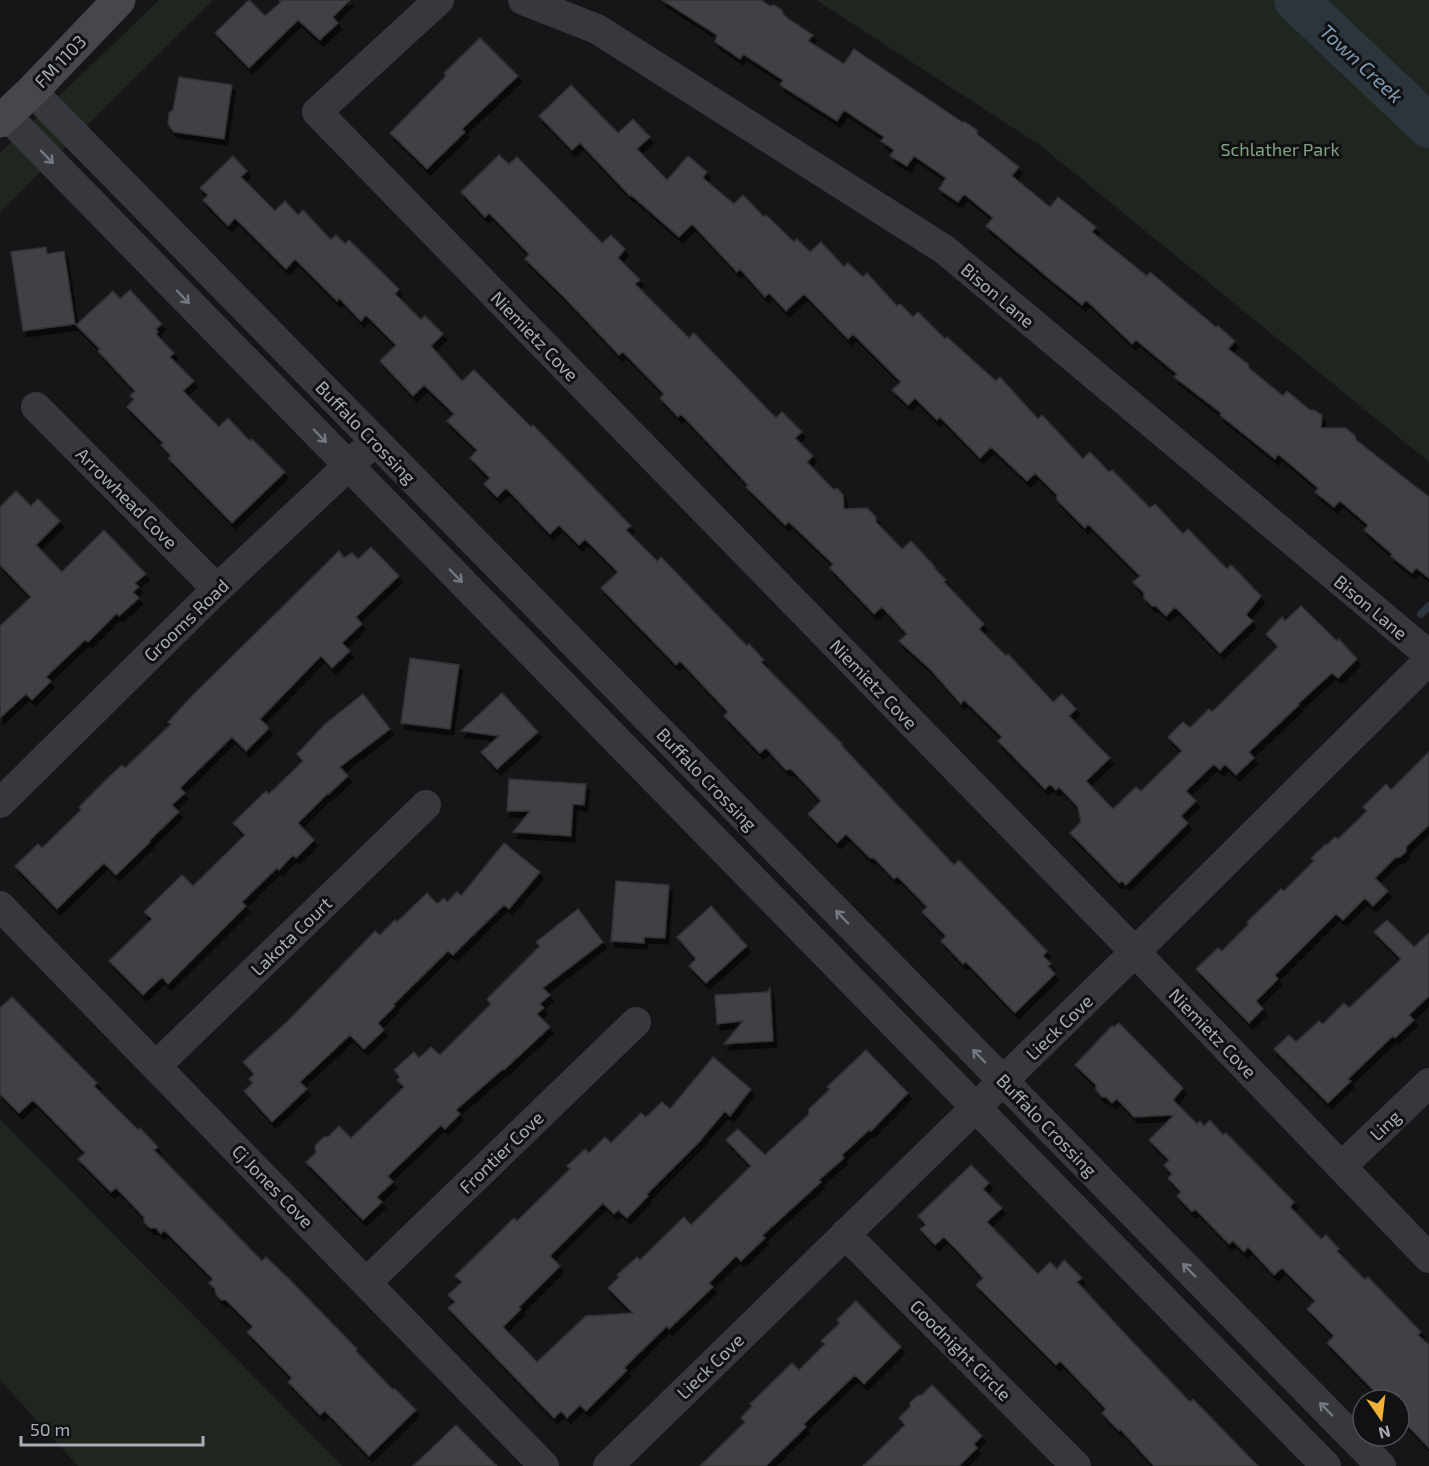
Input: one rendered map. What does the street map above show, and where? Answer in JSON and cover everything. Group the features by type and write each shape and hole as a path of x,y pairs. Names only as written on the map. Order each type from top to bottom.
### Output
{"main road":[{"name":"FM 1103","path":"3,118 32,92 118,0"}],"street":[{"name":"Niemietz Cove","path":"440,0 317,112 1135,952 1429,1258"},
{"name":"Bison Lane","path":"523,0 597,29 945,250 1429,655"},
{"name":"Buffalo Crossing","path":"32,92 1381,1466"},
{"name":"Buffalo Crossing","path":"3,118 349,466 1326,1466"},
{"name":"Arrowhead Cove","path":"36,407 218,589"},
{"name":"Grooms Road","path":"0,803 218,589 375,441"},
{"name":"Lieck Cove","path":"608,1466 1135,952 1429,660"},
{"name":"Lakota Court","path":"156,1066 426,805"},
{"name":"Cj Jones Cove","path":"0,906 544,1466"},
{"name":"Frontier Cove","path":"367,1282 636,1022"},
{"name":"Ling","path":"1341,1167 1429,1083"},
{"name":"Goodnight Circle","path":"845,1234 1057,1460"}],"green space":[{"path":"159,0 213,0 0,212 0,153"},
{"name":"Schlather Park","path":"816,0 1429,0 1429,462 1041,146"},
{"path":"0,1119 342,1466 78,1466 0,1380"}],"building":[{"path":"249,0 265,16 281,2 279,0 350,0 333,17 338,23 320,40 298,20 249,68 215,33"},
{"path":"662,0 761,0 770,6 774,5 782,10 790,20 813,35 808,41 844,64 854,49 977,130 977,134 1019,167 1012,176 1050,207 1058,197 1096,227 1092,232 1147,276 1150,272 1216,327 1218,326 1235,341 1228,349 1248,364 1249,368 1283,396 1287,391 1310,410 1322,415 1321,428 1346,428 1356,440 1429,497 1429,578 1416,568 1412,573 1364,530 1368,525 1340,501 1334,507 1315,492 1318,488 1278,454 1275,459 1220,415 1221,413 1174,377 1177,374 1136,340 1132,344 1086,300 1082,305 1052,281 986,226 993,218 964,194 958,202 939,189 946,178 914,156 907,166 890,156 894,150 881,141 884,137 844,110 837,121 780,85 783,80 743,54 740,59 715,42 717,35"},
{"path":"480,38 518,76 462,129 465,132 427,169 390,133 446,76 444,73"},
{"path":"179,77 232,85 224,139 174,132 168,124"},
{"path":"571,85 618,133 633,119 650,137 637,149 667,180 688,156 707,172 703,178 734,204 743,195 764,217 766,215 794,242 797,239 810,252 821,242 844,267 848,263 863,277 867,273 897,306 900,304 913,317 918,312 945,339 947,337 996,381 1000,377 1038,419 1042,415 1083,459 1090,452 1109,472 1112,470 1150,508 1155,504 1183,534 1188,529 1227,569 1231,565 1261,596 1246,615 1253,621 1220,653 1175,607 1166,616 1156,606 1152,606 1133,582 1140,576 1088,524 1085,528 1057,500 1057,495 1035,473 1027,481 991,447 980,458 940,417 937,420 915,398 908,405 892,390 901,382 853,334 848,339 804,294 786,311 769,293 765,297 740,269 737,272 692,224 679,237 630,196 580,143 572,150 539,116"},
{"path":"499,155 509,164 517,157 602,243 611,235 625,249 618,258 640,280 635,284 689,338 694,333 776,418 782,412 802,432 795,438 813,456 807,462 833,489 838,489 843,495 844,509 867,508 876,517 876,522 902,549 911,541 946,580 944,582 984,624 979,629 1006,656 1008,654 1053,702 1062,694 1076,709 1069,716 1110,758 1086,781 1113,809 1136,787 1141,791 1182,751 1168,737 1183,722 1190,728 1209,709 1212,712 1278,647 1266,634 1282,617 1285,621 1301,606 1337,641 1339,639 1357,659 1338,678 1332,673 1298,704 1249,752 1254,758 1236,775 1225,764 1220,770 1214,764 1186,791 1196,801 1181,816 1188,823 1126,885 1122,881 1119,883 1070,833 1081,822 1078,807 1059,787 1056,790 1050,784 1045,789 998,741 1002,737 964,700 961,704 930,669 899,641 907,634 882,607 874,614 830,568 833,564 789,522 785,525 746,487 748,485 681,414 678,417 660,398 664,394 623,352 619,355 525,259 529,254 489,213 485,217 461,192"},
{"path":"233,156 247,171 241,177 275,211 285,201 298,215 303,210 331,240 336,235 345,244 349,240 399,289 395,294 421,320 425,316 443,334 431,346 462,381 474,370 531,427 533,425 631,526 626,530 657,561 661,557 747,646 749,644 764,660 761,662 842,744 954,865 959,860 1047,951 1043,956 1051,964 1048,966 1055,974 1015,1013 966,962 963,964 941,941 946,936 922,912 927,907 897,876 894,879 846,834 837,843 808,814 821,801 791,769 786,770 766,748 760,753 724,716 728,712 680,661 676,665 601,588 618,572 585,539 579,545 559,525 550,534 506,488 497,497 484,484 490,478 470,458 477,450 447,421 454,414 424,385 413,396 380,361 396,345 366,315 361,321 339,298 337,301 295,259 286,269 235,218 228,226 203,200 208,195 200,188"},
{"path":"46,247 47,254 64,251 75,324 23,331 11,252"},
{"path":"130,290 162,324 156,329 158,332 156,334 174,353 170,357 194,381 183,391 219,427 228,418 285,472 232,523 168,458 171,456 161,445 163,443 127,407 134,399 130,396 135,391 98,351 100,349 76,325 113,291 120,299"},
{"path":"16,491 31,506 38,499 60,521 36,545 62,572 104,530 146,574 135,583 139,587 133,592 139,598 119,616 117,613 88,642 85,640 46,677 51,681 32,700 26,694 0,718 0,626 31,597 0,565 0,507"},
{"path":"371,547 399,576 356,617 362,624 342,643 350,651 332,668 321,656 260,719 269,728 246,751 232,737 180,788 185,793 172,805 179,812 150,842 116,875 104,863 57,909 15,866 38,844 42,848 81,810 79,807 110,776 122,765 125,768 171,724 168,722 192,696 339,551 344,558 352,553 358,559"},
{"path":"410,658 459,665 450,729 401,723"},
{"path":"502,693 538,732 497,769 481,752 499,736 461,731"},
{"path":"363,694 390,729 340,767 348,776 298,823 314,840 296,858 293,855 279,870 277,868 242,902 246,906 168,984 162,977 143,995 109,961 152,919 144,912 182,875 193,886 245,835 233,823 266,791 269,794 303,761 297,754 325,724"},
{"path":"1429,752 1429,825 1406,847 1406,852 1395,858 1375,878 1388,891 1373,906 1365,898 1343,920 1336,914 1275,975 1278,979 1256,1001 1263,1009 1249,1023 1196,969 1218,948 1222,951 1249,924 1247,922 1281,889 1284,891 1314,861 1311,858 1335,837 1338,839 1367,811 1363,807 1386,784 1391,790"},
{"path":"509,779 586,784 584,805 573,804 571,836 513,832 530,811 507,811"},
{"path":"504,843 540,872 509,909 504,905 453,955 448,951 394,1004 395,1006 378,1023 384,1030 364,1049 350,1035 300,1082 307,1089 272,1122 244,1091 253,1083 249,1079 254,1074 243,1062 289,1020 375,931 380,935 427,893 437,904 444,898 447,902 457,892 461,896"},
{"path":"616,881 669,885 665,938 644,937 644,943 611,941"},
{"path":"711,906 747,946 706,983 689,966 696,959 677,937"},
{"path":"578,909 603,942 543,988 550,995 540,1004 544,1008 537,1014 550,1027 456,1110 460,1114 445,1129 441,1125 388,1176 393,1182 377,1197 382,1202 363,1220 306,1162 316,1153 315,1146 339,1126 351,1138 404,1087 397,1080 400,1077 394,1070 414,1052 419,1058 431,1047 440,1055 491,1004 487,999 540,946 536,942"},
{"path":"1387,920 1414,947 1429,933 1429,996 1409,1015 1414,1020 1395,1038 1393,1036 1348,1079 1351,1081 1328,1103 1274,1049 1289,1035 1296,1042 1319,1021 1323,1024 1344,1003 1349,1008 1401,959 1374,932"},
{"path":"770,988 773,1041 724,1044 743,1021 717,1024 715,995 767,992"},
{"path":"12,997 97,1083 94,1086 158,1147 154,1150 262,1261 266,1257 289,1279 393,1390 394,1388 416,1410 369,1456 325,1411 320,1415 288,1382 292,1378 247,1332 253,1327 226,1300 221,1300 216,1294 215,1289 209,1283 213,1279 164,1230 161,1234 156,1228 150,1228 144,1222 144,1217 116,1188 111,1192 78,1159 85,1153 33,1100 19,1113 0,1094 0,1008"},
{"path":"1119,1023 1183,1088 1173,1100 1197,1124 1200,1121 1204,1126 1210,1120 1223,1135 1226,1133 1294,1202 1290,1207 1321,1239 1326,1235 1339,1249 1337,1251 1365,1280 1368,1277 1421,1332 1418,1335 1429,1345 1429,1448 1411,1429 1411,1388 1371,1388 1327,1343 1334,1336 1307,1309 1315,1301 1282,1268 1274,1275 1248,1247 1244,1252 1233,1241 1229,1244 1195,1209 1192,1212 1177,1196 1181,1192 1168,1178 1172,1174 1164,1165 1169,1160 1149,1140 1174,1115 1134,1117 1117,1099 1112,1103 1106,1097 1102,1097 1096,1090 1096,1085 1075,1065 1112,1026"},
{"path":"866,1050 908,1093 871,1131 869,1130 842,1155 844,1158 762,1236 765,1238 741,1261 736,1256 709,1283 713,1287 669,1329 667,1326 624,1368 627,1370 586,1411 580,1405 567,1418 561,1411 554,1418 448,1308 455,1302 448,1295 462,1282 455,1276 514,1218 517,1221 570,1169 567,1166 585,1149 589,1153 605,1137 611,1143 641,1113 646,1117 662,1102 670,1109 713,1057 751,1089 730,1116 725,1111 700,1141 647,1194 648,1196 627,1218 618,1210 614,1214 603,1203 550,1256 560,1266 519,1307 521,1309 503,1327 537,1362 586,1316 633,1313 608,1288 619,1277 617,1275 637,1257 640,1260 684,1217 691,1225 751,1166 726,1140 738,1129 765,1155 809,1114 809,1109 830,1089 827,1087"},
{"path":"971,1165 989,1183 983,1189 1002,1208 987,1222 1038,1274 1050,1262 1057,1269 1064,1260 1082,1278 1077,1282 1128,1337 1190,1402 1193,1399 1258,1466 1154,1466 1102,1413 1106,1409 1060,1361 1056,1365 976,1285 983,1278 958,1251 944,1237 935,1245 920,1229 926,1225 918,1216"},
{"path":"856,1301 901,1347 864,1384 855,1375 804,1424 806,1427 766,1466 700,1466 745,1422 741,1418 752,1406 750,1404 792,1363 799,1370 825,1344 821,1341 840,1323 837,1320"},
{"path":"932,1385 982,1436 974,1444 977,1448 959,1466 863,1466 905,1425 899,1418 917,1396 922,1395"},
{"path":"456,1425 497,1466 413,1466"}],"waterway":[{"name":"Town Creek","path":"1296,0 1429,126"},
{"path":"1421,614 1429,606"}]}
